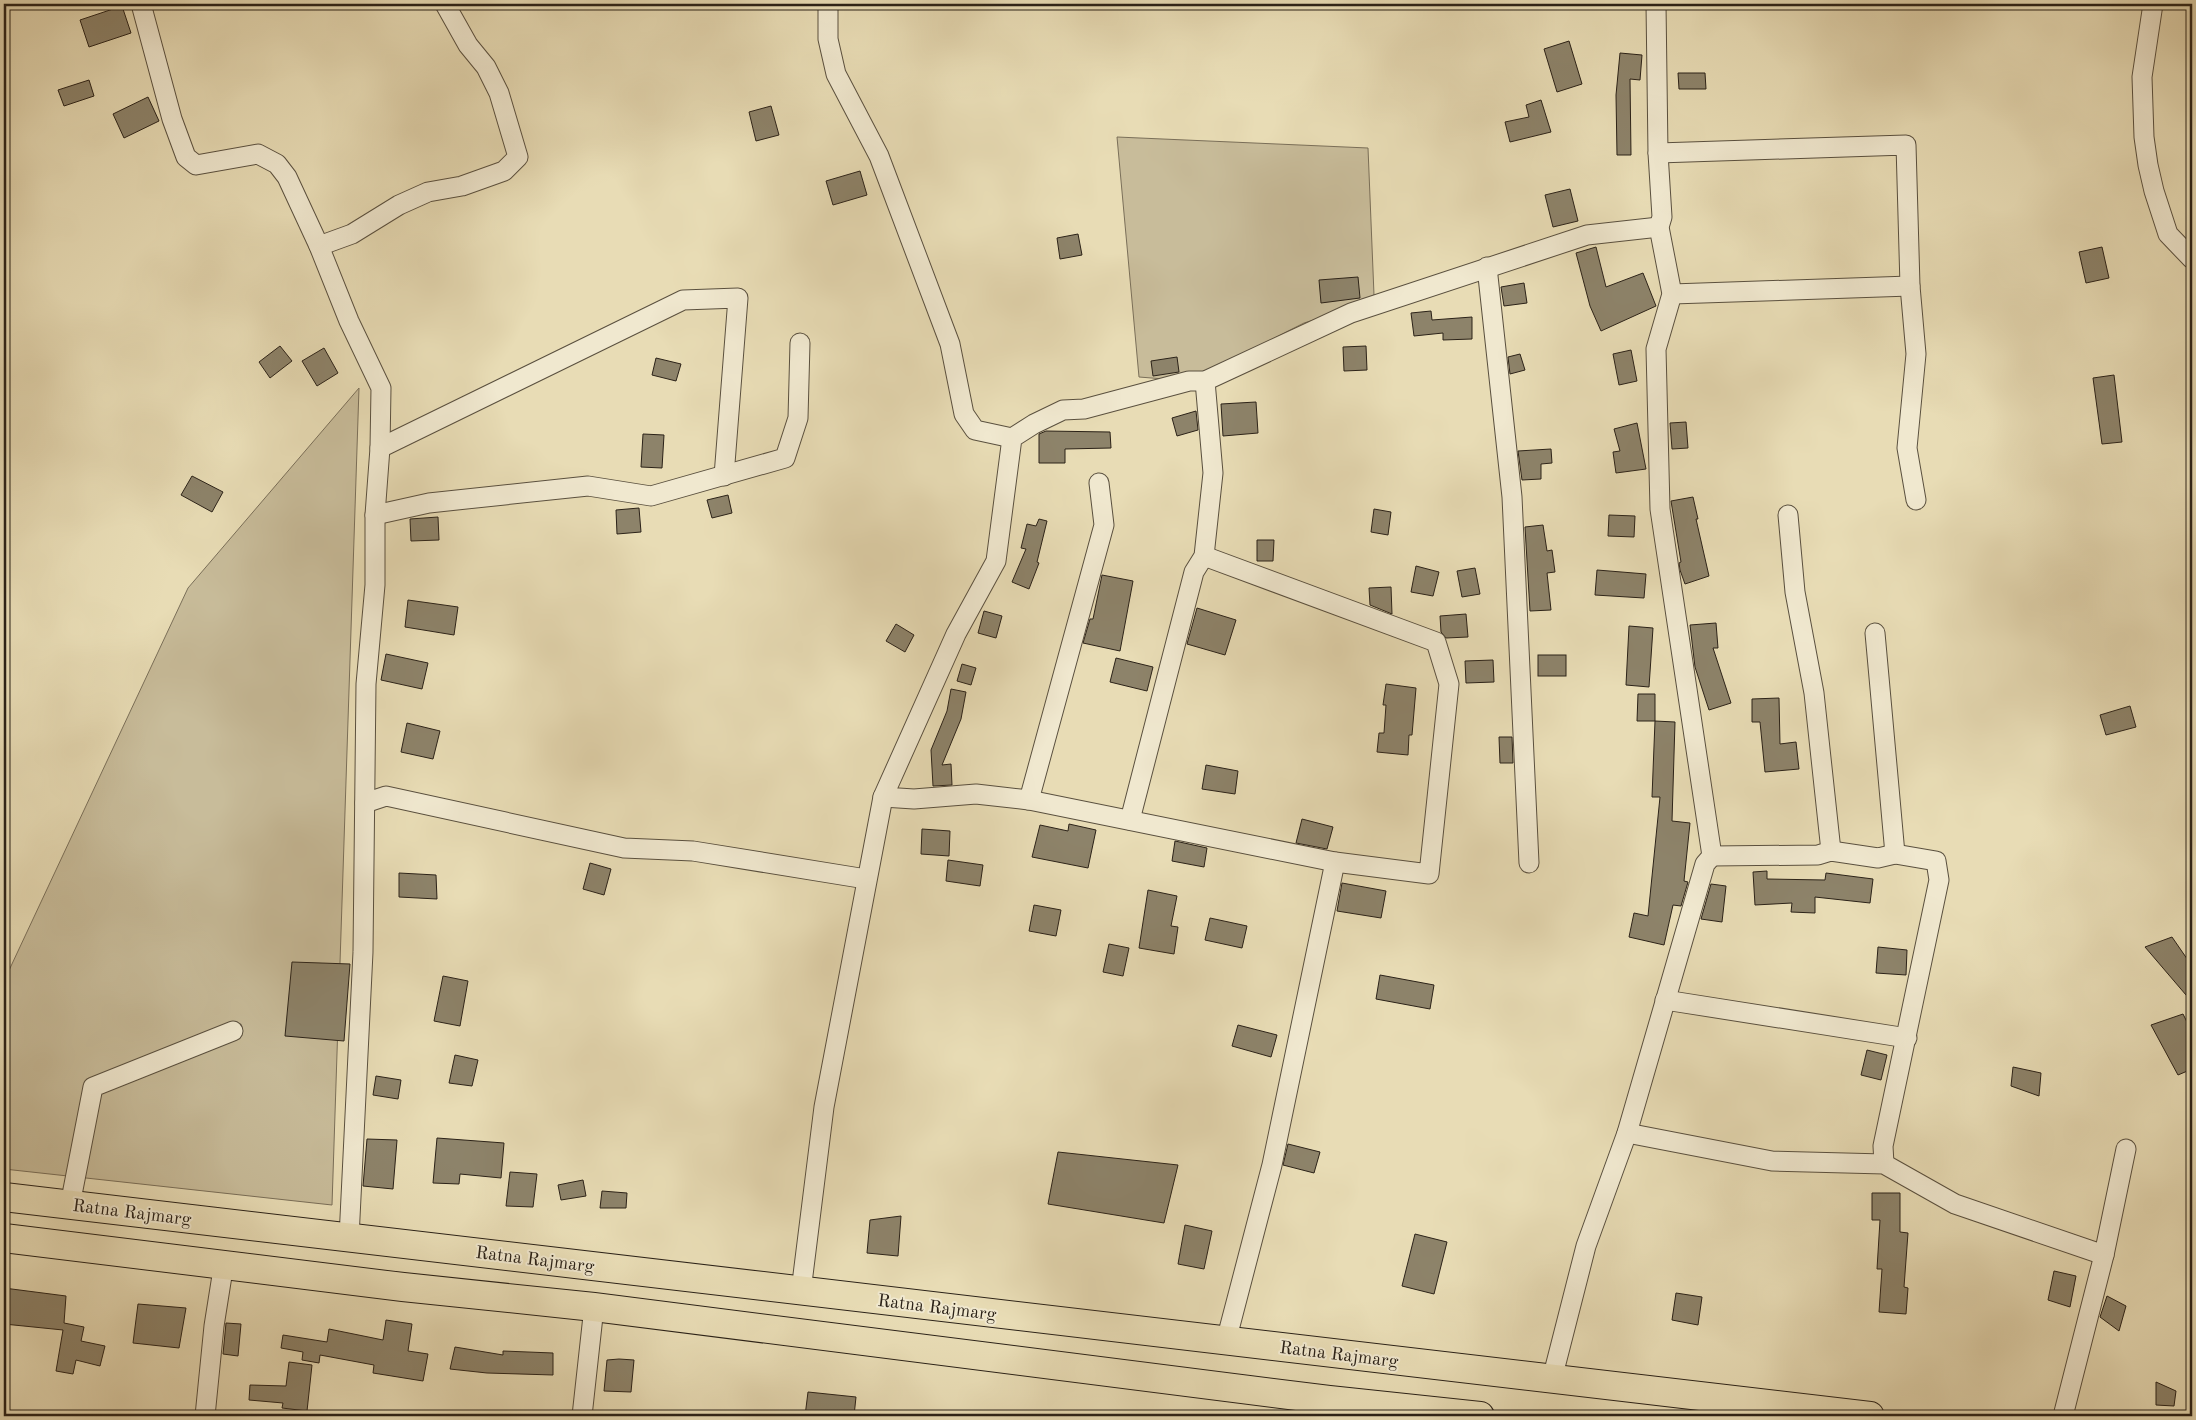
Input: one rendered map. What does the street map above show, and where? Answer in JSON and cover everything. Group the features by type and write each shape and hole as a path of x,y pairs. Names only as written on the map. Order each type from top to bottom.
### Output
{"highway":[{"name":"Ratna Rajmarg","path":"4,1197 1870,1416"},
{"path":"4,1238 224,1263 403,1287 594,1307 1329,1400 1480,1416"}],"street":[{"path":"141,4 172,119 186,157 196,165 258,154 277,164 287,177 319,246 349,321 381,388 380,448 375,515 375,585 366,684 363,952 349,1238"},
{"path":"319,246 352,234 399,205 428,192 462,186 504,171 518,157 499,94 486,67 468,45 445,4"},
{"path":"828,4 828,39 836,74 879,156 950,344 964,414 975,430 1012,438 1034,424 1063,410 1084,409 1189,381 1204,381 1351,313 1587,235 1659,226"},
{"path":"1552,1379 1586,1246 1627,1132 1664,1000 1706,864 1712,856 1660,509 1656,349 1672,294 1659,226 1662,217 1658,153 1656,4"},
{"path":"2153,4 2142,77 2144,137 2148,165 2154,192 2168,234 2192,259"},
{"path":"1658,153 1906,145 1910,286 1916,354 1907,448 1916,500"},
{"path":"1487,267 1512,497 1529,863"},
{"path":"1672,294 1910,286"},
{"path":"380,448 683,300 738,298 724,476"},
{"path":"375,515 429,503 588,486 651,496 785,458 798,418 800,343"},
{"path":"1130,820 1194,572 1204,556 1213,473 1204,381"},
{"path":"801,1291 824,1107 883,797 956,634 996,561 1012,438"},
{"path":"1029,800 1104,525 1099,483"},
{"path":"1788,515 1795,592 1814,693 1831,851"},
{"path":"883,797 914,799 976,794 1029,800 1336,862 1429,874 1449,684 1436,642 1204,556"},
{"path":"1875,633 1894,854"},
{"path":"365,803 386,796 624,848 693,852 866,879"},
{"path":"1712,856 1818,855 1831,851 1878,858 1894,854 1936,861 1939,880 1883,1146 1884,1164"},
{"path":"1226,1341 1272,1165 1336,862"},
{"path":"1664,1000 1907,1038"},
{"path":"70,1205 93,1087 233,1031"},
{"path":"1627,1132 1772,1161 1884,1164 1955,1204 2104,1255"},
{"path":"2063,1416 2104,1255 2126,1149"},
{"path":"205,1416 214,1326 224,1263"},
{"path":"582,1416 594,1307"}],"shaded area":[{"path":"1117,137 1368,148 1374,295 1362,305 1304,323 1189,381 1139,377"},
{"path":"359,388 332,1205 4,1169 4,981 188,588"}],"building":[{"path":"122,6 131,33 89,47 80,20"},
{"path":"1569,41 1582,84 1557,92 1544,49"},
{"path":"1620,53 1642,55 1640,80 1630,79 1631,155 1617,155 1616,95"},
{"path":"1678,73 1705,73 1706,89 1679,89"},
{"path":"89,80 94,96 64,106 58,90"},
{"path":"148,97 159,121 124,138 113,114"},
{"path":"1541,100 1551,132 1510,142 1505,122 1529,117 1526,105"},
{"path":"771,106 779,135 756,141 749,112"},
{"path":"860,171 867,195 833,205 826,181"},
{"path":"1570,189 1578,221 1553,227 1545,195"},
{"path":"1078,234 1082,255 1060,259 1057,238"},
{"path":"1596,247 1606,287 1643,273 1656,306 1601,331 1590,306 1576,253"},
{"path":"2102,247 2109,278 2086,283 2079,252"},
{"path":"1358,277 1360,298 1321,303 1319,280"},
{"path":"1524,283 1527,303 1504,306 1501,287"},
{"path":"1431,311 1432,320 1472,317 1472,339 1443,340 1443,333 1414,336 1411,313"},
{"path":"280,346 292,361 270,378 259,362"},
{"path":"1366,346 1367,370 1344,371 1343,347"},
{"path":"324,348 338,373 317,386 302,361"},
{"path":"1631,350 1637,381 1619,385 1613,354"},
{"path":"1520,354 1525,370 1510,374 1508,357"},
{"path":"1177,357 1179,372 1153,376 1151,361"},
{"path":"656,358 681,364 676,381 652,375"},
{"path":"2114,375 2122,442 2102,444 2093,378"},
{"path":"1256,402 1258,433 1223,436 1221,404"},
{"path":"1196,411 1198,430 1177,436 1172,418"},
{"path":"1686,422 1688,448 1672,449 1670,423"},
{"path":"1637,423 1646,469 1616,473 1613,452 1620,451 1614,429"},
{"path":"1046,431 1110,432 1111,448 1065,449 1065,463 1039,463 1039,434"},
{"path":"643,434 664,435 662,468 641,467"},
{"path":"1551,449 1552,463 1541,464 1541,479 1522,480 1518,451"},
{"path":"192,476 223,492 212,512 181,495"},
{"path":"728,495 732,513 712,518 707,500"},
{"path":"1693,497 1709,576 1685,584 1680,570 1679,563 1681,562 1671,501"},
{"path":"639,508 641,532 617,534 616,510"},
{"path":"1374,509 1391,512 1388,535 1371,532"},
{"path":"1609,515 1635,516 1634,537 1608,536"},
{"path":"438,517 439,540 411,541 410,519"},
{"path":"1039,519 1047,521 1037,562 1039,563 1029,589 1012,582 1026,549 1021,548 1027,524 1036,526"},
{"path":"1543,525 1547,551 1552,550 1555,572 1547,573 1551,610 1530,611 1525,527"},
{"path":"1257,540 1274,540 1273,561 1257,561"},
{"path":"1416,566 1439,572 1433,596 1411,592"},
{"path":"1475,568 1480,594 1462,597 1457,571"},
{"path":"1597,570 1646,574 1644,598 1595,595"},
{"path":"1102,575 1133,581 1120,651 1083,643 1090,619 1093,619"},
{"path":"1391,587 1392,614 1370,605 1369,588"},
{"path":"408,600 458,607 454,635 405,627"},
{"path":"1197,608 1236,620 1225,655 1187,644"},
{"path":"984,611 1002,616 996,638 978,633"},
{"path":"1466,614 1468,637 1446,638 1441,632 1440,616"},
{"path":"1716,623 1718,648 1713,648 1731,703 1709,710 1695,667 1690,625"},
{"path":"896,624 914,635 905,652 886,641"},
{"path":"1629,626 1653,628 1649,687 1626,685"},
{"path":"386,654 428,663 422,689 381,680"},
{"path":"1538,655 1566,655 1566,676 1538,676"},
{"path":"1116,658 1153,667 1147,691 1110,682"},
{"path":"1493,660 1494,682 1466,683 1465,661"},
{"path":"962,664 976,668 971,685 957,681"},
{"path":"1386,684 1416,688 1412,735 1409,735 1408,755 1377,752 1379,733 1384,733 1386,705 1383,705"},
{"path":"951,689 966,692 961,719 942,765 951,764 952,785 933,786 931,750 947,711"},
{"path":"1638,694 1655,694 1655,721 1637,721"},
{"path":"1779,698 1780,744 1796,742 1799,769 1765,772 1760,722 1752,722 1752,699"},
{"path":"2130,706 2136,727 2106,735 2100,715"},
{"path":"1655,721 1675,722 1672,821 1690,823 1684,881 1688,882 1681,906 1673,905 1664,945 1629,937 1634,913 1648,916 1660,797 1652,797"},
{"path":"407,723 440,731 433,759 401,752"},
{"path":"1499,737 1512,737 1513,763 1500,763"},
{"path":"1206,765 1238,771 1235,794 1202,789"},
{"path":"1302,819 1333,827 1327,849 1296,843"},
{"path":"1069,824 1096,830 1088,868 1032,857 1040,825 1068,831"},
{"path":"922,829 950,831 949,856 921,854"},
{"path":"1175,841 1207,848 1204,867 1172,861"},
{"path":"948,860 983,865 980,886 946,881"},
{"path":"590,863 611,869 604,895 583,889"},
{"path":"1767,871 1767,879 1825,880 1826,873 1873,879 1870,903 1815,897 1815,913 1791,912 1792,903 1755,905 1753,872"},
{"path":"399,873 436,875 437,899 399,897"},
{"path":"1342,883 1386,891 1381,918 1337,911"},
{"path":"1711,884 1726,886 1722,922 1701,919"},
{"path":"1148,890 1177,896 1171,926 1178,927 1174,954 1139,948"},
{"path":"1034,905 1061,910 1056,936 1029,931"},
{"path":"1210,918 1247,926 1242,948 1205,940"},
{"path":"2172,937 2192,966 2192,1002 2145,947"},
{"path":"1109,944 1129,948 1123,976 1103,972"},
{"path":"1878,947 1907,950 1906,975 1876,973"},
{"path":"292,962 350,964 344,1041 285,1036"},
{"path":"1380,975 1434,985 1430,1009 1376,999"},
{"path":"443,976 468,981 460,1026 434,1021"},
{"path":"2183,1014 2192,1032 2192,1069 2178,1075 2151,1025"},
{"path":"1238,1025 1277,1035 1271,1057 1232,1046"},
{"path":"1867,1050 1887,1055 1881,1080 1861,1075"},
{"path":"455,1055 478,1060 472,1086 449,1083"},
{"path":"2013,1067 2041,1073 2039,1096 2011,1086"},
{"path":"376,1076 401,1080 398,1099 373,1095"},
{"path":"437,1138 504,1143 501,1178 460,1174 459,1184 433,1183"},
{"path":"367,1139 397,1140 393,1189 363,1186"},
{"path":"1288,1144 1320,1152 1314,1173 1283,1165"},
{"path":"1058,1152 1178,1165 1164,1223 1048,1204"},
{"path":"510,1172 537,1174 533,1207 506,1206"},
{"path":"583,1180 586,1196 561,1200 558,1185"},
{"path":"602,1191 627,1193 626,1208 600,1208"},
{"path":"1872,1193 1900,1193 1900,1232 1908,1233 1904,1287 1908,1288 1906,1314 1879,1312 1882,1269 1877,1269 1880,1220 1872,1220"},
{"path":"901,1216 898,1256 867,1253 870,1220"},
{"path":"1185,1225 1212,1231 1204,1269 1178,1264"},
{"path":"1415,1234 1447,1242 1434,1294 1402,1286"},
{"path":"2054,1271 2076,1276 2070,1307 2048,1300"},
{"path":"4,1288 66,1296 64,1323 84,1327 81,1341 105,1346 100,1366 76,1360 73,1374 56,1371 63,1330 4,1324"},
{"path":"1676,1293 1702,1297 1698,1325 1672,1320"},
{"path":"2107,1296 2126,1306 2119,1331 2100,1317"},
{"path":"138,1304 186,1308 179,1348 133,1343"},
{"path":"386,1320 412,1324 408,1351 428,1354 423,1381 373,1373 374,1365 320,1355 319,1363 302,1360 303,1352 281,1348 283,1335 327,1342 329,1329 383,1340"},
{"path":"226,1323 241,1324 238,1356 223,1354"},
{"path":"455,1347 503,1355 503,1351 553,1353 553,1375 487,1373 450,1369"},
{"path":"607,1360 634,1360 631,1392 604,1391"},
{"path":"289,1362 312,1365 307,1411 282,1408 283,1403 249,1400 250,1385 286,1386"},
{"path":"2156,1382 2176,1391 2174,1406 2156,1405"},
{"path":"808,1392 856,1397 854,1416 805,1416"}]}
